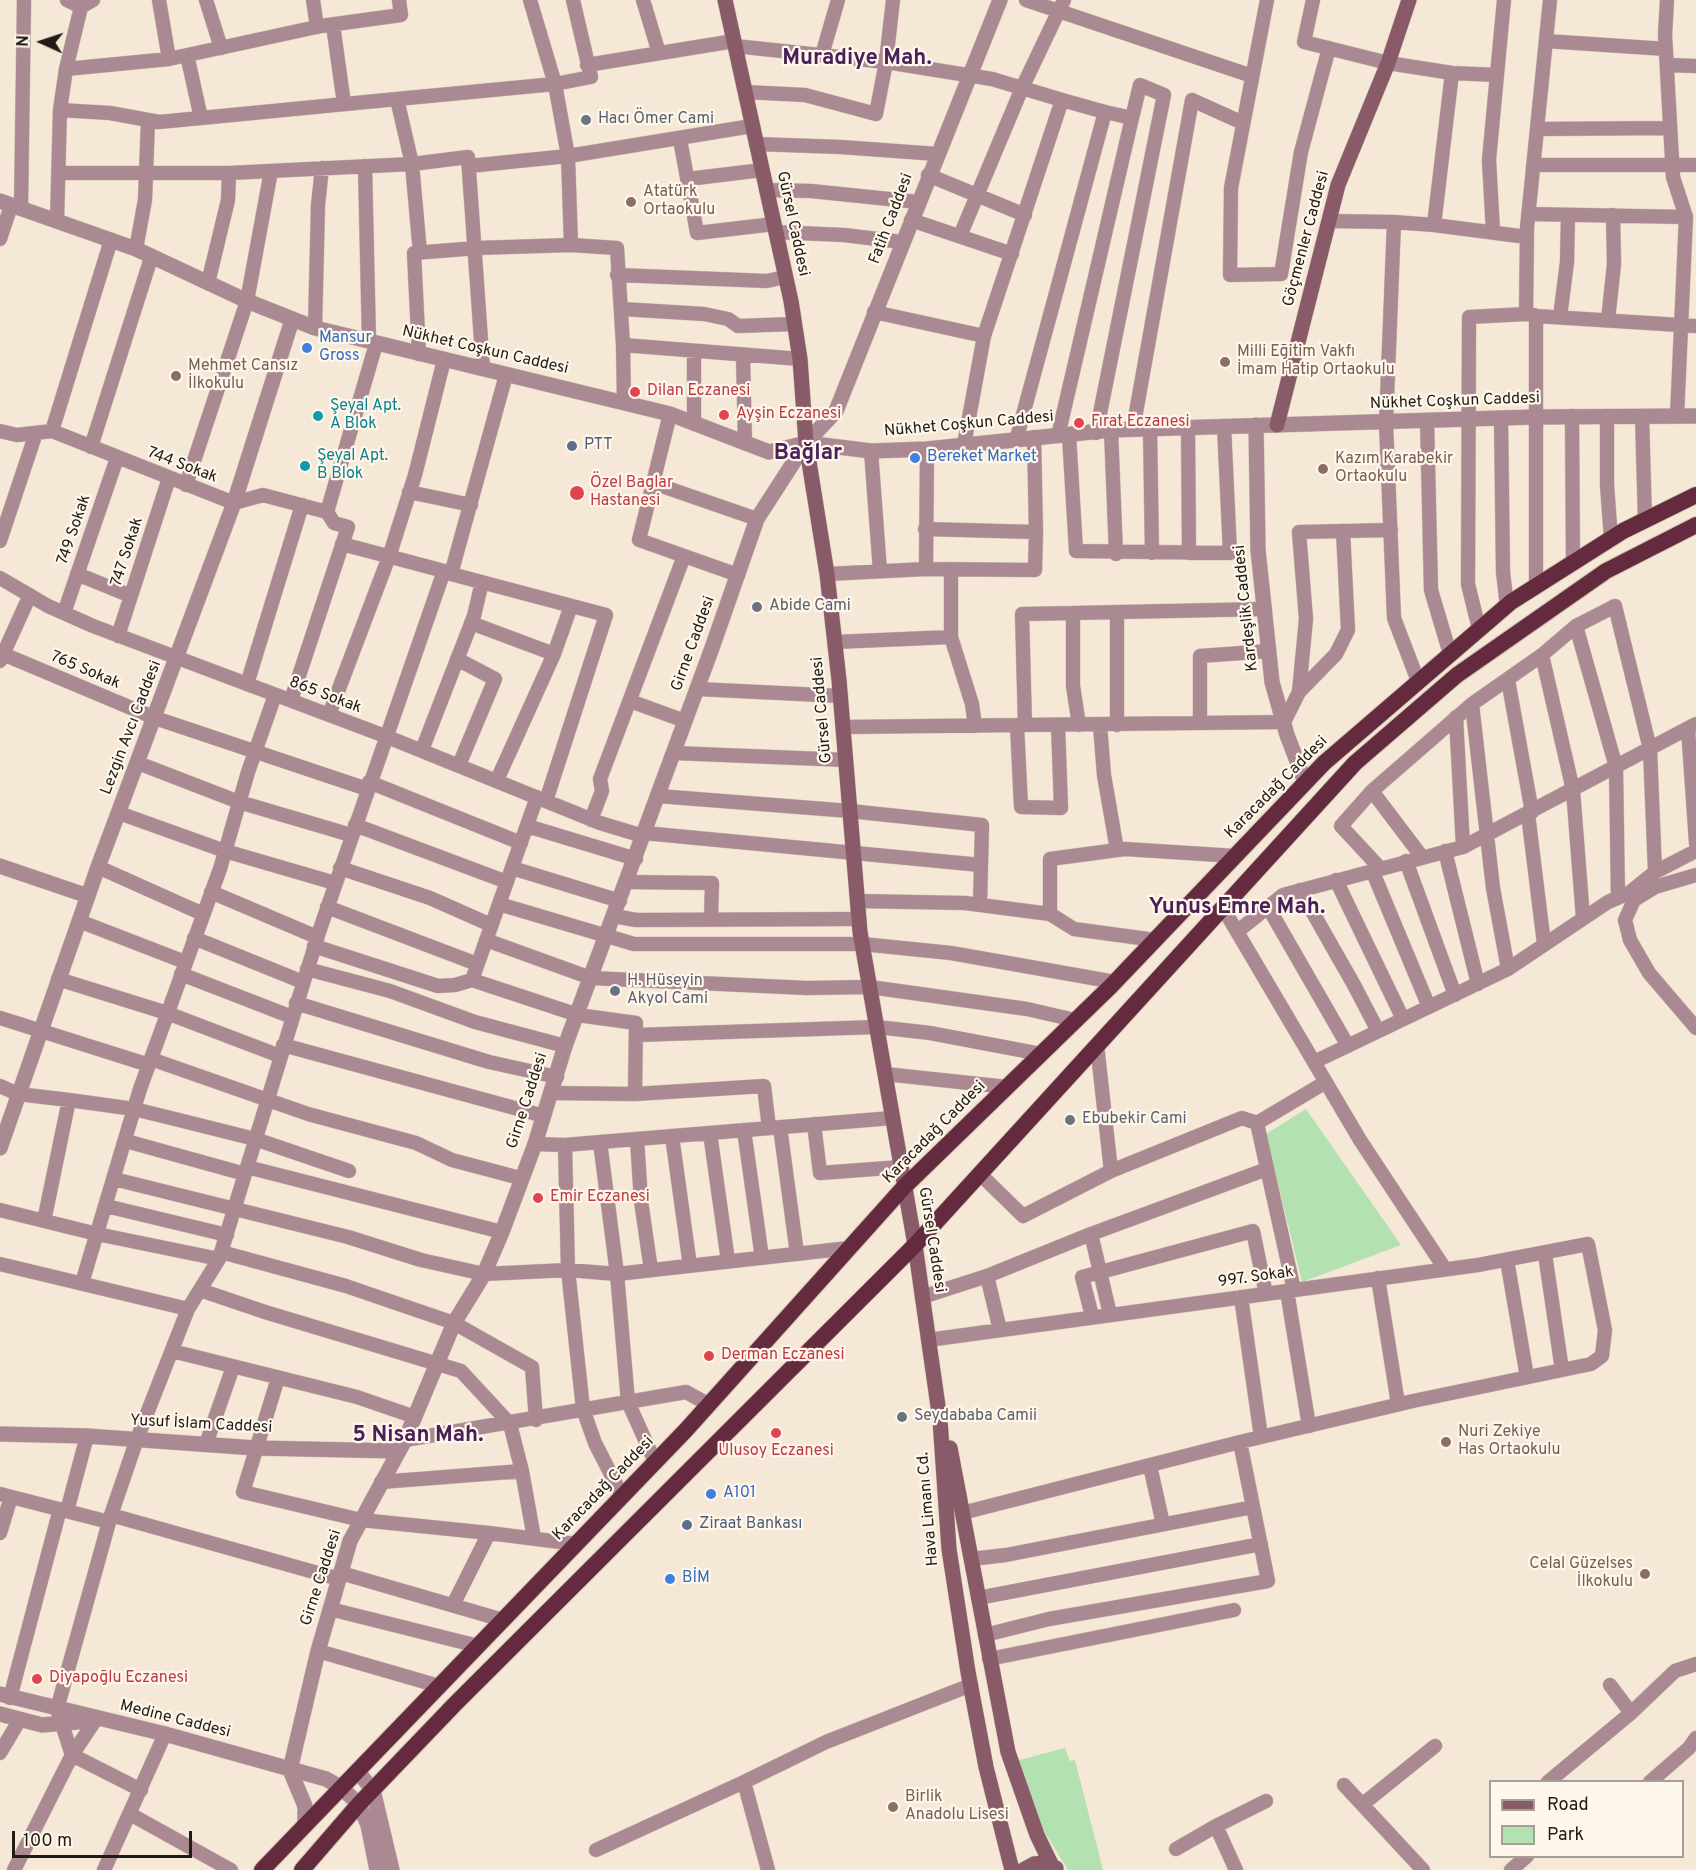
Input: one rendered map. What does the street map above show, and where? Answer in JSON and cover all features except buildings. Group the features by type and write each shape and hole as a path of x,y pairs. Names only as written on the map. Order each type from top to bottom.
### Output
{"highway":[{"name":"Karacadağ Caddesi","path":"262,1870 655,1462 904,1187 1115,982 1305,782 1418,681 1507,606 1611,539 1696,495"},
{"path":"302,1870 359,1804 549,1609 915,1245 1355,763 1457,675 1606,571 1696,525"}],"main road":[{"name":"Gürsel Caddesi","path":"725,0 775,228 800,359 806,443 827,574 841,696 862,944 915,1245 940,1420"},
{"name":"Göçmenler Caddesi","path":"1277,425 1338,185 1388,63 1406,1"},
{"name":"Hava Limanı Cd.","path":"940,1420 950,1450 1008,1752 1037,1835 1056,1868"},
{"name":"Hava Limanı Cd.","path":"940,1420 949,1549 986,1767 1012,1870"},
{"path":"1023,1870 1034,1864 1056,1868"}],"street":[{"path":"0,240 11,205 24,0"},
{"path":"57,221 60,110 66,69 87,3 67,0"},
{"path":"159,0 169,59"},
{"path":"206,0 221,48"},
{"path":"313,0 317,27"},
{"path":"66,69 169,59 317,27 401,15 399,0"},
{"path":"530,0 555,84 568,156 571,245"},
{"path":"60,110 110,112 159,122 555,84 591,77 573,0"},
{"path":"643,0 658,53"},
{"path":"822,55 838,0"},
{"path":"745,92 805,95 876,114 886,62 893,0"},
{"name":"Fatih Caddesi","path":"806,443 836,411 928,175 1000,0"},
{"path":"1026,0 1061,6 1252,76"},
{"path":"1267,0 1231,188 1230,275 1281,274 1301,152 1329,48"},
{"path":"1313,0 1304,42 1388,63 1452,73 1497,75"},
{"path":"1493,232 1489,160 1504,0"},
{"path":"1536,587 1534,417 1527,237 1550,0"},
{"path":"1667,0 1666,50 1673,177 1691,240 1682,325 1677,416"},
{"path":"960,236 1022,88 1061,6"},
{"path":"333,26 345,104"},
{"path":"1546,41 1666,50"},
{"path":"587,65 734,43 968,75 1132,118"},
{"path":"187,55 201,118"},
{"path":"1667,65 1696,66"},
{"path":"1434,225 1452,73"},
{"path":"1116,554 1104,431 1164,94 1140,85 1064,435 1076,551 1116,554 1230,554 1224,426"},
{"path":"397,99 412,164 420,253"},
{"path":"964,445 984,336 1062,100"},
{"path":"1132,429 1192,100 1243,123"},
{"path":"1017,437 1105,112"},
{"path":"136,249 145,200 148,120"},
{"path":"469,166 568,156 752,126"},
{"path":"1537,129 1670,128"},
{"path":"680,139 697,233 775,228 902,242"},
{"path":"756,144 937,154"},
{"path":"60,173 145,171 229,173 412,164 468,157 477,249 483,368"},
{"path":"1533,165 1696,165"},
{"path":"327,512 372,343 365,166"},
{"path":"315,328 318,205 322,168"},
{"path":"688,179 762,170"},
{"path":"186,485 247,301 271,171"},
{"path":"208,283 228,200 229,173"},
{"path":"928,175 1025,215"},
{"path":"766,190 811,191 918,202"},
{"name":"Nükhet Coşkun Caddesi","path":"11,205 136,249 247,301 315,328 670,414 769,452 806,443 871,451 964,445 1017,437 1132,429 1572,416 1696,416"},
{"path":"1528,214 1686,217"},
{"path":"1560,317 1567,262 1568,215"},
{"path":"1608,320 1614,264 1613,215"},
{"path":"911,220 1012,254"},
{"path":"1329,221 1434,225 1527,237"},
{"path":"1394,222 1386,423 1394,618 1418,681"},
{"path":"0,431 17,435 52,431 111,240"},
{"path":"419,354 414,254 571,245 617,248 617,276 622,309 624,402"},
{"path":"91,447 151,258"},
{"path":"617,276 767,281 785,277"},
{"path":"622,309 704,314 728,319 738,326 794,324"},
{"path":"874,312 984,336"},
{"path":"1479,629 1468,584 1469,317 1531,315 1696,326"},
{"name":"Lezgin Avcı Caddesi","path":"0,1148 87,896 234,504 292,320"},
{"path":"623,345 800,359"},
{"path":"694,352 694,424"},
{"path":"743,356 745,442"},
{"path":"329,715 389,557 410,492 444,360"},
{"path":"141,1790 72,1755 57,1709 110,1518 137,1439 188,1310 220,1256 281,1051 335,882 385,736 471,505 506,375"},
{"path":"670,414 639,540 738,575"},
{"path":"1572,416 1573,563"},
{"path":"1607,416 1607,485 1611,539"},
{"path":"1642,416 1646,520"},
{"path":"1501,418 1503,572 1507,606"},
{"path":"1427,420 1431,590 1450,654"},
{"name":"Kardeşlik Caddesi","path":"1256,425 1258,550 1272,682 1305,782"},
{"path":"1188,428 1189,553"},
{"path":"1150,429 1152,553"},
{"name":"744 Sokak","path":"52,431 234,504"},
{"path":"0,541 36,433"},
{"path":"827,574 926,569 1035,570 1034,437"},
{"name":"Girne Caddesi","path":"290,1770 318,1651 350,1541 402,1446 454,1323 484,1274 502,1232 520,1178 535,1144 565,1046 686,722 757,519 806,443"},
{"path":"926,569 927,448"},
{"path":"871,451 880,571"},
{"name":"749 Sokak","path":"64,613 117,458"},
{"name":"747 Sokak","path":"118,636 169,478"},
{"path":"653,483 757,519"},
{"path":"410,492 471,505"},
{"path":"234,504 263,495 327,512 334,523 348,527 291,700"},
{"path":"247,684 302,506"},
{"path":"925,529 1036,532"},
{"path":"1299,692 1306,619 1299,532 1391,530"},
{"path":"843,727 1284,722 1299,692 1336,654 1348,630 1343,531"},
{"path":"342,544 606,615 542,799 527,826 472,980"},
{"path":"591,820 603,791 600,779 684,556"},
{"path":"951,569 951,637 972,704 975,726"},
{"path":"77,574 131,596"},
{"name":"865 Sokak","path":"0,578 64,613 118,636 422,750 591,820 644,834 981,865"},
{"path":"422,750 471,623 482,582"},
{"path":"1,657 30,595"},
{"path":"497,780 554,654 572,606"},
{"path":"1430,1007 1376,869 1341,826 1372,791 1472,704 1542,655 1576,626 1615,606 1650,749 1655,872"},
{"path":"1058,725 1061,808 1021,807 1022,614 1264,609"},
{"path":"1117,612 1117,725"},
{"path":"1073,613 1073,686 1078,725"},
{"path":"471,623 554,654"},
{"path":"1576,626 1616,767 1618,898"},
{"path":"835,642 951,637"},
{"path":"1200,723 1200,656 1269,651"},
{"path":"1542,655 1573,790 1583,918"},
{"name":"765 Sokak","path":"1,657 155,718 255,752 368,786 521,843"},
{"path":"457,659 495,679 459,765"},
{"path":"1508,680 1530,813 1544,944"},
{"path":"697,689 841,696"},
{"path":"82,1283 134,1109 225,851 275,694"},
{"path":"630,701 686,722"},
{"path":"1472,704 1493,888 1508,969"},
{"path":"1456,717 1463,847"},
{"path":"1100,725 1104,775 1118,850"},
{"path":"1239,931 1283,895 1463,847 1692,726 1696,843"},
{"path":"674,753 846,760"},
{"path":"138,763 239,802 353,830 507,882"},
{"path":"1372,791 1422,857"},
{"path":"658,796 850,811 982,825 980,905"},
{"path":"119,813 225,851 335,882"},
{"path":"527,826 636,859"},
{"path":"1050,914 1050,859 1118,850 1235,856"},
{"path":"1445,851 1478,984"},
{"path":"1314,1062 1508,969 1583,918 1629,893 1655,872 1696,851"},
{"path":"1406,861 1455,994"},
{"path":"0,866 87,896"},
{"path":"98,867 203,914"},
{"path":"340,868 430,898 491,925"},
{"path":"512,868 620,901"},
{"path":"1696,875 1655,887 1634,900 1625,920 1630,940 1649,973 1696,1028"},
{"path":"1336,880 1403,1019"},
{"path":"627,882 712,883 711,920"},
{"path":"1300,890 1378,1031"},
{"path":"211,892 316,941 438,986 455,985 472,980 578,1015 636,1023 635,1094"},
{"path":"858,901 980,905 1050,914 1074,929 1155,940"},
{"path":"499,904 606,938 634,944 862,944 951,953 1115,982"},
{"path":"327,907 477,964"},
{"path":"1268,907 1348,1046"},
{"path":"1223,908 1239,931 1360,1140 1445,1269"},
{"path":"614,916 636,920 859,919"},
{"path":"79,921 183,968 294,1010 489,1062 557,1077"},
{"path":"194,938 305,975 390,991 475,1022 565,1046"},
{"path":"486,940 591,978 807,988 870,987 1027,1009 1075,1020"},
{"path":"58,979 281,1051 544,1116"},
{"path":"0,1018 39,1032 150,1062 370,1133 416,1143 452,1160 520,1178"},
{"path":"636,1035 877,1027 930,1033 1041,1054"},
{"path":"1097,1045 1111,1171"},
{"path":"885,1074 1007,1087"},
{"path":"980,1174 1023,1216 1111,1171 1242,1118 1257,1123 1326,1082"},
{"path":"0,1086 18,1094 134,1109 255,1139 349,1171"},
{"path":"550,1094 635,1094 764,1086 797,1254"},
{"path":"44,1221 69,1100"},
{"path":"535,1144 565,1145 892,1118"},
{"path":"1257,1123 1290,1291 1309,1426"},
{"path":"814,1124 820,1173 901,1167"},
{"path":"744,1130 762,1258"},
{"path":"710,1133 728,1262"},
{"path":"672,1136 690,1266"},
{"path":"637,1139 641,1201 651,1270"},
{"path":"126,1141 502,1232"},
{"path":"600,1142 628,1402 655,1462"},
{"path":"565,1145 568,1270 584,1409 595,1443 622,1496"},
{"path":"922,1297 987,1276 1091,1234 1267,1169"},
{"path":"114,1179 348,1237 421,1260 484,1274 568,1270 616,1274 849,1248"},
{"path":"106,1206 226,1235"},
{"path":"0,1210 97,1234 220,1256 346,1286 454,1323 532,1367 536,1420"},
{"path":"1092,1316 1082,1277 1252,1231 1266,1294"},
{"path":"1091,1234 1102,1271 1110,1314"},
{"name":"997. Sokak","path":"928,1340 1508,1260 1588,1244 1605,1330 1602,1356 1591,1364 1562,1370"},
{"path":"962,1514 1240,1442 1398,1404 1562,1370 1545,1254"},
{"path":"1508,1260 1527,1377"},
{"path":"0,1264 188,1310"},
{"path":"987,1276 1000,1330"},
{"path":"1378,1278 1398,1404"},
{"path":"200,1290 461,1371 510,1424 522,1472 534,1539"},
{"path":"1241,1297 1261,1437"},
{"path":"172,1351 357,1397 415,1417"},
{"path":"206,1444 233,1367"},
{"path":"278,1378 243,1492 361,1520 576,1544"},
{"path":"402,1446 584,1409 686,1392 708,1404"},
{"name":"Yusuf İslam Caddesi","path":"0,1434 87,1436 255,1448 402,1446"},
{"path":"5,1696 87,1436"},
{"path":"984,1635 1049,1619 1268,1581 1240,1442"},
{"path":"1150,1466 1163,1524"},
{"path":"381,1482 522,1472"},
{"path":"0,1533 5,1496 110,1518 453,1605 503,1620"},
{"path":"971,1559 1006,1555 1253,1507"},
{"path":"453,1605 489,1533"},
{"path":"978,1598 1261,1544"},
{"path":"330,1609 478,1646"},
{"path":"989,1659 1234,1610"},
{"path":"318,1651 439,1686"},
{"path":"1550,1780 1631,1713 1676,1671 1696,1664"},
{"path":"596,1850 826,1742 971,1685"},
{"path":"1610,1685 1631,1713"},
{"name":"Medine Caddesi","path":"5,1696 165,1734 326,1779 340,1787 359,1804"},
{"path":"0,1714 19,1721 42,1725 96,1719"},
{"path":"14,1870 72,1755 96,1719"},
{"path":"0,1753 19,1721"},
{"path":"104,1870 165,1734"},
{"path":"1652,1780 1689,1748 1696,1738"},
{"path":"1363,1804 1435,1746"},
{"path":"290,1770 305,1806 305,1824"},
{"path":"357,1771 373,1790 392,1870"},
{"path":"744,1782 768,1870"},
{"path":"1344,1785 1423,1870"},
{"path":"1176,1849 1266,1801"},
{"path":"359,1804 368,1825 377,1870"},
{"path":"130,1814 231,1870"},
{"path":"1216,1826 1236,1870"},
{"path":"1511,1870 1526,1858"}],"green space":[{"path":"1306,1109 1401,1245 1302,1282 1266,1134"},
{"path":"1065,1748 1070,1761 1075,1760 1103,1870 1068,1870 1036,1818 1019,1760"}],"place":[{"name":"Hacı Ömer Cami","path":"586,120"},
{"name":"Atatürk Ortaokulu","path":"631,202"},
{"name":"Mansur Gross","path":"307,348"},
{"name":"Milli Eğitim Vakfı İmam Hatip Ortaokulu","path":"1225,362"},
{"name":"Mehmet Cansız İlkokulu","path":"176,376"},
{"name":"Dilan Eczanesi","path":"635,392"},
{"name":"Ayşin Eczanesi","path":"724,415"},
{"name":"Şeyal Apt. A Blok","path":"318,416"},
{"name":"Fırat Eczanesi","path":"1079,423"},
{"name":"PTT","path":"572,446"},
{"name":"Bereket Market","path":"915,458"},
{"name":"Şeyal Apt. B Blok","path":"305,466"},
{"name":"Kazım Karabekir Ortaokulu","path":"1323,469"},
{"name":"Özel Baglar Hastanesi","path":"577,493"},
{"name":"Abide Cami","path":"757,607"},
{"name":"H. Hüseyin Akyol Cami","path":"615,991"},
{"name":"Ebubekir Cami","path":"1070,1120"},
{"name":"Emir Eczanesi","path":"538,1198"},
{"name":"Derman Eczanesi","path":"709,1356"},
{"name":"Seydababa Camii","path":"902,1417"},
{"name":"Ulusoy Eczanesi","path":"776,1433"},
{"name":"Nuri Zekiye Has Ortaokulu","path":"1446,1442"},
{"name":"A101","path":"711,1494"},
{"name":"Ziraat Bankası","path":"687,1525"},
{"name":"Celal Güzelses İlkokulu","path":"1645,1574"},
{"name":"BİM","path":"670,1579"},
{"name":"Diyapoğlu Eczanesi","path":"37,1679"},
{"name":"Birlik Anadolu Lisesi","path":"893,1807"}],"district":[{"name":"Muradiye Mah.","path":"857,60"},
{"name":"Bağlar","path":"808,455"},
{"name":"Yunus Emre Mah.","path":"1237,909"},
{"name":"5 Nisan Mah.","path":"418,1437"}]}
